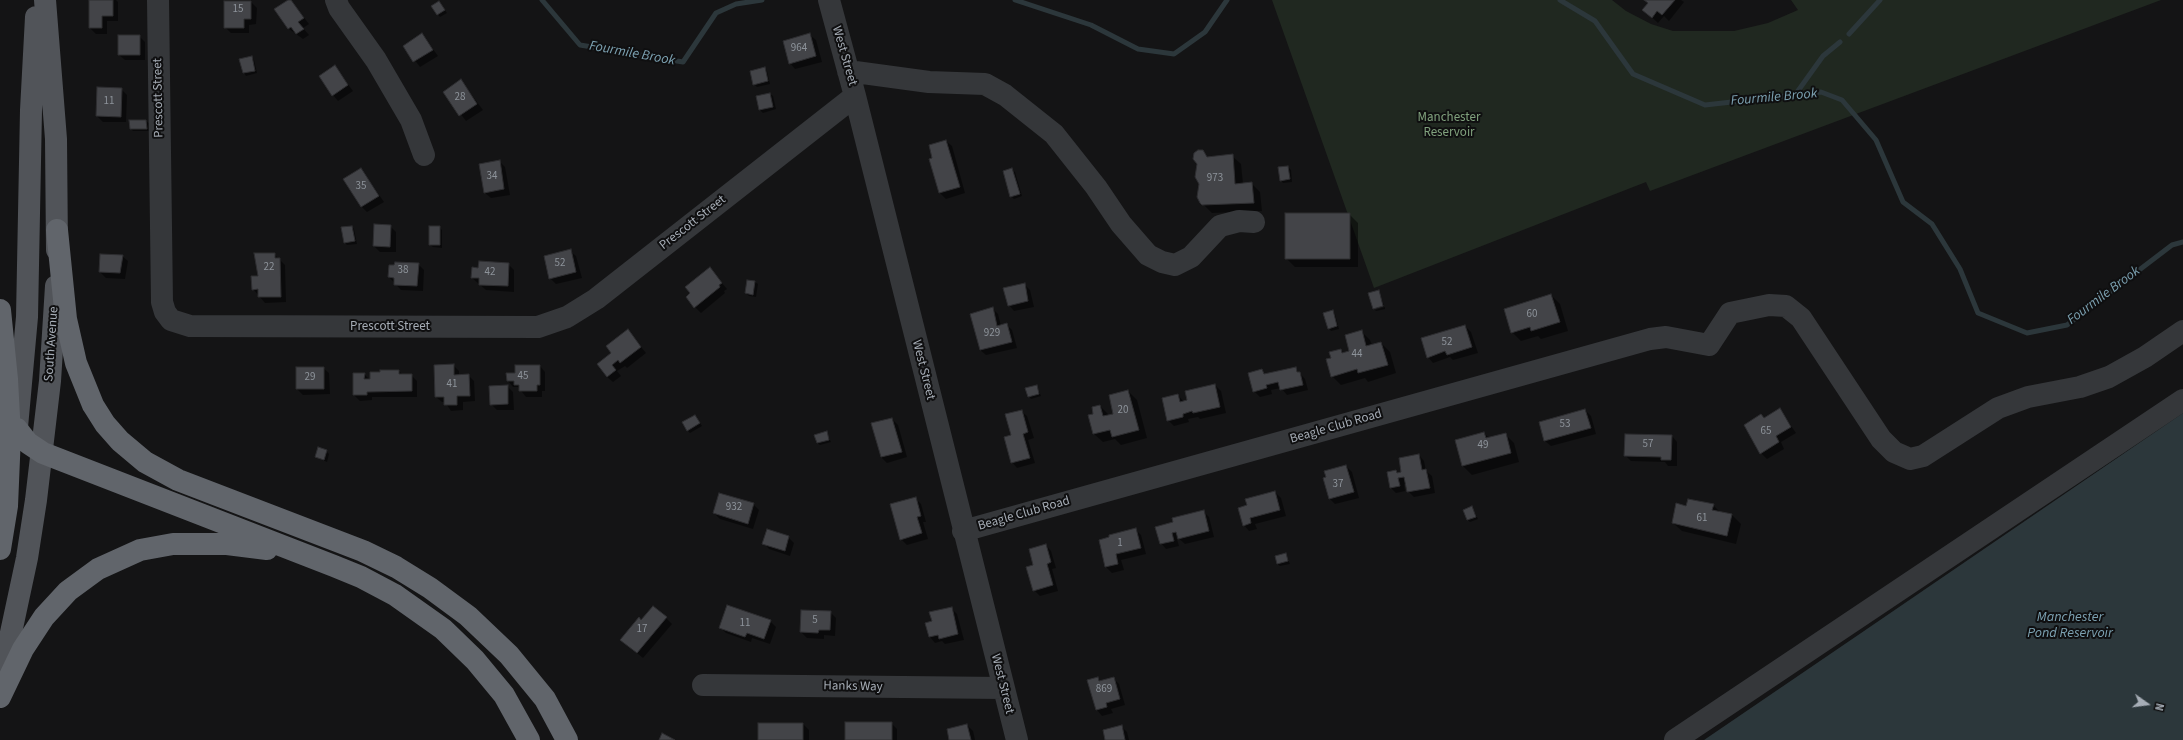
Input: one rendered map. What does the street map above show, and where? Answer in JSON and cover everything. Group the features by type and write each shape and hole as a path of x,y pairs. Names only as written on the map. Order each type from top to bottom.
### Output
{"highway":[{"path":"57,230 66,319 76,363 93,405 105,424 120,441 145,462 178,480 363,551 401,570 436,592 474,621 509,655 545,699 567,740"},
{"path":"0,310 10,435 7,506"},
{"path":"18,429 28,443 43,453 313,557 383,588 418,610 448,634 475,660 504,695 529,740"},
{"name":"South Avenue","path":"0,549 7,506"},
{"path":"0,697 23,649 52,608 68,591 87,576 118,558 150,548 199,543 243,545 313,557"}],"main road":[{"name":"South Avenue","path":"7,506 18,429 27,317 32,89 38,0"},
{"name":"South Avenue","path":"0,684 27,558 43,453 53,350 57,230 55,125 45,0"}],"street":[{"name":"Prescott Street","path":"158,0 162,302 165,312 171,320 190,326 538,327 553,322 567,317 596,299 855,96"},
{"path":"336,0 339,8 376,60 411,120 424,154"},
{"name":"West Street","path":"829,0 855,96 963,531 1017,740"},
{"path":"848,71 929,82 985,84 1005,95 1054,134 1096,187 1121,224 1148,255 1162,262 1175,265 1191,257 1220,226 1239,221 1254,222"},
{"name":"Beagle Club Road","path":"963,531 1650,339 1666,337 1710,345 1730,313 1769,305 1786,306 1801,318 1880,439 1894,452 1910,459 1924,456 1998,408 2028,397 2080,387 2109,378 2145,357 2183,331"},
{"path":"1675,740 2183,400"},
{"name":"Hanks Way","path":"703,685 1003,688"}],"green space":[{"name":"Manchester Reservoir","path":"1272,0 1612,0 1626,11 1651,24 1673,31 1734,31 1768,23 1798,10 1791,0 2161,0 1650,191 1646,182 1374,288"}],"water":[{"name":"Manchester Pond Reservoir","path":"2183,413 2183,740 1704,740 1864,631"}],"building":[{"path":"89,0 113,0 113,16 102,16 102,28 89,28"},
{"path":"288,0 291,0 304,18 298,22 304,29 296,34 291,27 288,29 274,9"},
{"path":"1644,0 1675,0 1662,15 1657,11 1652,18 1642,10 1648,3"},
{"path":"224,1 251,1 251,19 244,19 244,28 224,28"},
{"path":"439,1 445,10 437,15 431,6"},
{"path":"422,33 433,50 413,62 403,46"},
{"path":"810,33 816,56 789,64 783,41"},
{"path":"118,35 140,35 140,55 118,55"},
{"path":"252,56 255,71 243,73 239,59"},
{"path":"335,65 348,85 332,96 319,76"},
{"path":"765,67 768,81 753,85 750,71"},
{"path":"461,79 477,104 459,116 443,92"},
{"path":"97,87 122,88 121,117 96,116"},
{"path":"770,93 773,107 759,110 756,96"},
{"path":"129,120 146,120 147,129 130,129"},
{"path":"946,140 960,187 939,193 929,159 932,158 929,145"},
{"path":"1198,150 1203,150 1207,157 1233,154 1235,184 1252,182 1254,203 1202,205 1197,197 1199,184 1195,177 1197,164 1193,159 1194,153"},
{"path":"500,160 504,189 484,193 479,164"},
{"path":"1288,166 1290,179 1280,181 1278,167"},
{"path":"361,168 379,196 361,207 343,179"},
{"path":"1012,168 1020,194 1010,197 1003,171"},
{"path":"1285,213 1350,213 1350,259 1285,259"},
{"path":"374,224 391,225 390,247 373,246"},
{"path":"352,226 355,241 344,243 341,227"},
{"path":"429,226 440,226 440,245 429,245"},
{"path":"571,249 576,272 549,279 544,256"},
{"path":"254,253 275,253 275,258 280,258 281,297 258,297 258,289 252,290 251,276 258,276"},
{"path":"100,254 123,255 120,273 99,272"},
{"path":"479,261 509,263 508,286 479,285 479,278 471,278 472,267 478,268"},
{"path":"395,262 419,263 417,286 394,285 394,278 388,277 389,265 394,265"},
{"path":"710,267 722,283 719,285 720,287 694,308 686,297 690,293 685,287"},
{"path":"747,280 755,281 753,295 745,293"},
{"path":"1025,283 1028,301 1008,306 1003,288"},
{"path":"1379,290 1383,306 1373,309 1368,293"},
{"path":"1551,294 1560,322 1531,331 1530,327 1511,333 1504,309"},
{"path":"993,307 997,326 1007,323 1012,342 980,350 970,314"},
{"path":"1333,310 1337,326 1328,329 1323,313"},
{"path":"1465,325 1472,347 1447,355 1445,351 1427,358 1421,338"},
{"path":"628,329 641,347 620,363 618,360 612,365 616,370 607,377 597,364 611,353 606,346"},
{"path":"1362,330 1366,346 1381,342 1388,365 1358,373 1357,369 1331,377 1326,359 1331,358 1329,352 1341,349 1342,353 1349,351 1345,335"},
{"path":"454,364 454,375 469,374 470,396 457,396 457,405 444,405 444,397 435,397 434,365"},
{"path":"515,365 540,365 540,385 537,385 537,391 519,391 519,385 514,385 514,381 507,381 506,373 515,373"},
{"path":"296,367 324,367 324,389 296,389"},
{"path":"1296,367 1297,372 1300,372 1303,385 1280,390 1278,382 1266,385 1267,388 1253,392 1248,373 1262,369 1264,374"},
{"path":"380,370 399,370 399,374 412,374 412,391 367,392 367,395 353,395 353,373 365,373 364,379 370,379 370,372 380,372"},
{"path":"1215,384 1220,407 1193,413 1192,411 1183,414 1183,417 1167,421 1162,398 1178,394 1180,402 1187,400 1185,391"},
{"path":"508,385 508,404 490,405 489,386"},
{"path":"1037,385 1039,394 1028,397 1025,388"},
{"path":"1128,390 1139,430 1112,437 1110,430 1093,434 1088,415 1093,414 1092,407 1100,405 1103,416 1113,414 1109,395"},
{"path":"1780,408 1791,427 1776,436 1779,442 1760,454 1744,425 1761,414 1764,418"},
{"path":"1585,409 1591,428 1544,441 1539,422"},
{"path":"1022,410 1028,432 1023,434 1030,458 1011,463 1004,437 1011,435 1005,414"},
{"path":"695,415 700,423 687,431 682,422"},
{"path":"892,418 902,452 881,457 871,423"},
{"path":"827,431 829,440 817,443 814,435"},
{"path":"1484,432 1486,438 1506,433 1511,453 1462,466 1455,440"},
{"path":"1625,434 1672,435 1671,460 1661,460 1661,457 1624,456"},
{"path":"318,447 327,450 324,460 315,457"},
{"path":"1419,454 1422,470 1426,469 1430,488 1407,492 1404,477 1398,478 1400,486 1390,488 1387,472 1396,470 1397,473 1401,472 1399,458"},
{"path":"1346,465 1354,492 1329,499 1323,478 1326,477 1324,471"},
{"path":"1275,491 1280,510 1250,518 1251,523 1243,526 1238,508 1247,505 1245,499"},
{"path":"719,493 754,503 748,524 713,513"},
{"path":"916,497 921,516 917,517 922,533 900,540 890,504"},
{"path":"1688,499 1714,504 1712,510 1732,514 1727,536 1672,523 1676,503 1686,506"},
{"path":"1472,506 1476,517 1467,520 1463,510"},
{"path":"1204,510 1209,531 1178,539 1176,532 1172,533 1174,541 1160,544 1155,527 1173,522 1172,518"},
{"path":"1136,528 1141,548 1116,554 1118,564 1105,567 1099,540 1109,537 1109,535"},
{"path":"767,529 789,536 785,551 762,544"},
{"path":"1046,544 1051,562 1047,564 1053,585 1033,591 1026,567 1033,565 1029,549"},
{"path":"1286,553 1288,561 1277,564 1275,556"},
{"path":"727,605 771,620 764,639 747,633 745,637 719,628"},
{"path":"653,606 667,617 637,653 620,640 639,617 641,620"},
{"path":"952,607 958,634 939,639 938,635 929,637 925,623 932,621 929,612"},
{"path":"801,610 831,611 830,630 819,630 818,633 800,632"},
{"path":"1098,677 1099,681 1114,677 1120,699 1106,703 1107,707 1096,710 1087,680"},
{"path":"845,722 892,722 892,740 845,740"},
{"path":"758,723 803,723 803,740 758,740"},
{"path":"967,724 971,740 949,740 947,729"},
{"path":"1122,725 1125,740 1105,740 1103,730"},
{"path":"662,733 675,740 659,740"}],"waterway":[{"name":"Fourmile Brook","path":"542,0 580,45 683,62 716,13 736,4 762,0"},
{"name":"Fourmile Brook","path":"1015,0 1091,25 1138,49 1174,54 1205,32 1227,0"},
{"name":"Fourmile Brook","path":"1560,0 1595,21 1633,74 1705,105 1821,92 1842,100 1876,140 1903,202 1932,224 1960,269 1978,313 2027,333 2067,325 2172,245 2183,242"},
{"path":"1849,34 1880,0"},
{"path":"1795,95 1823,56 1840,42"}]}
